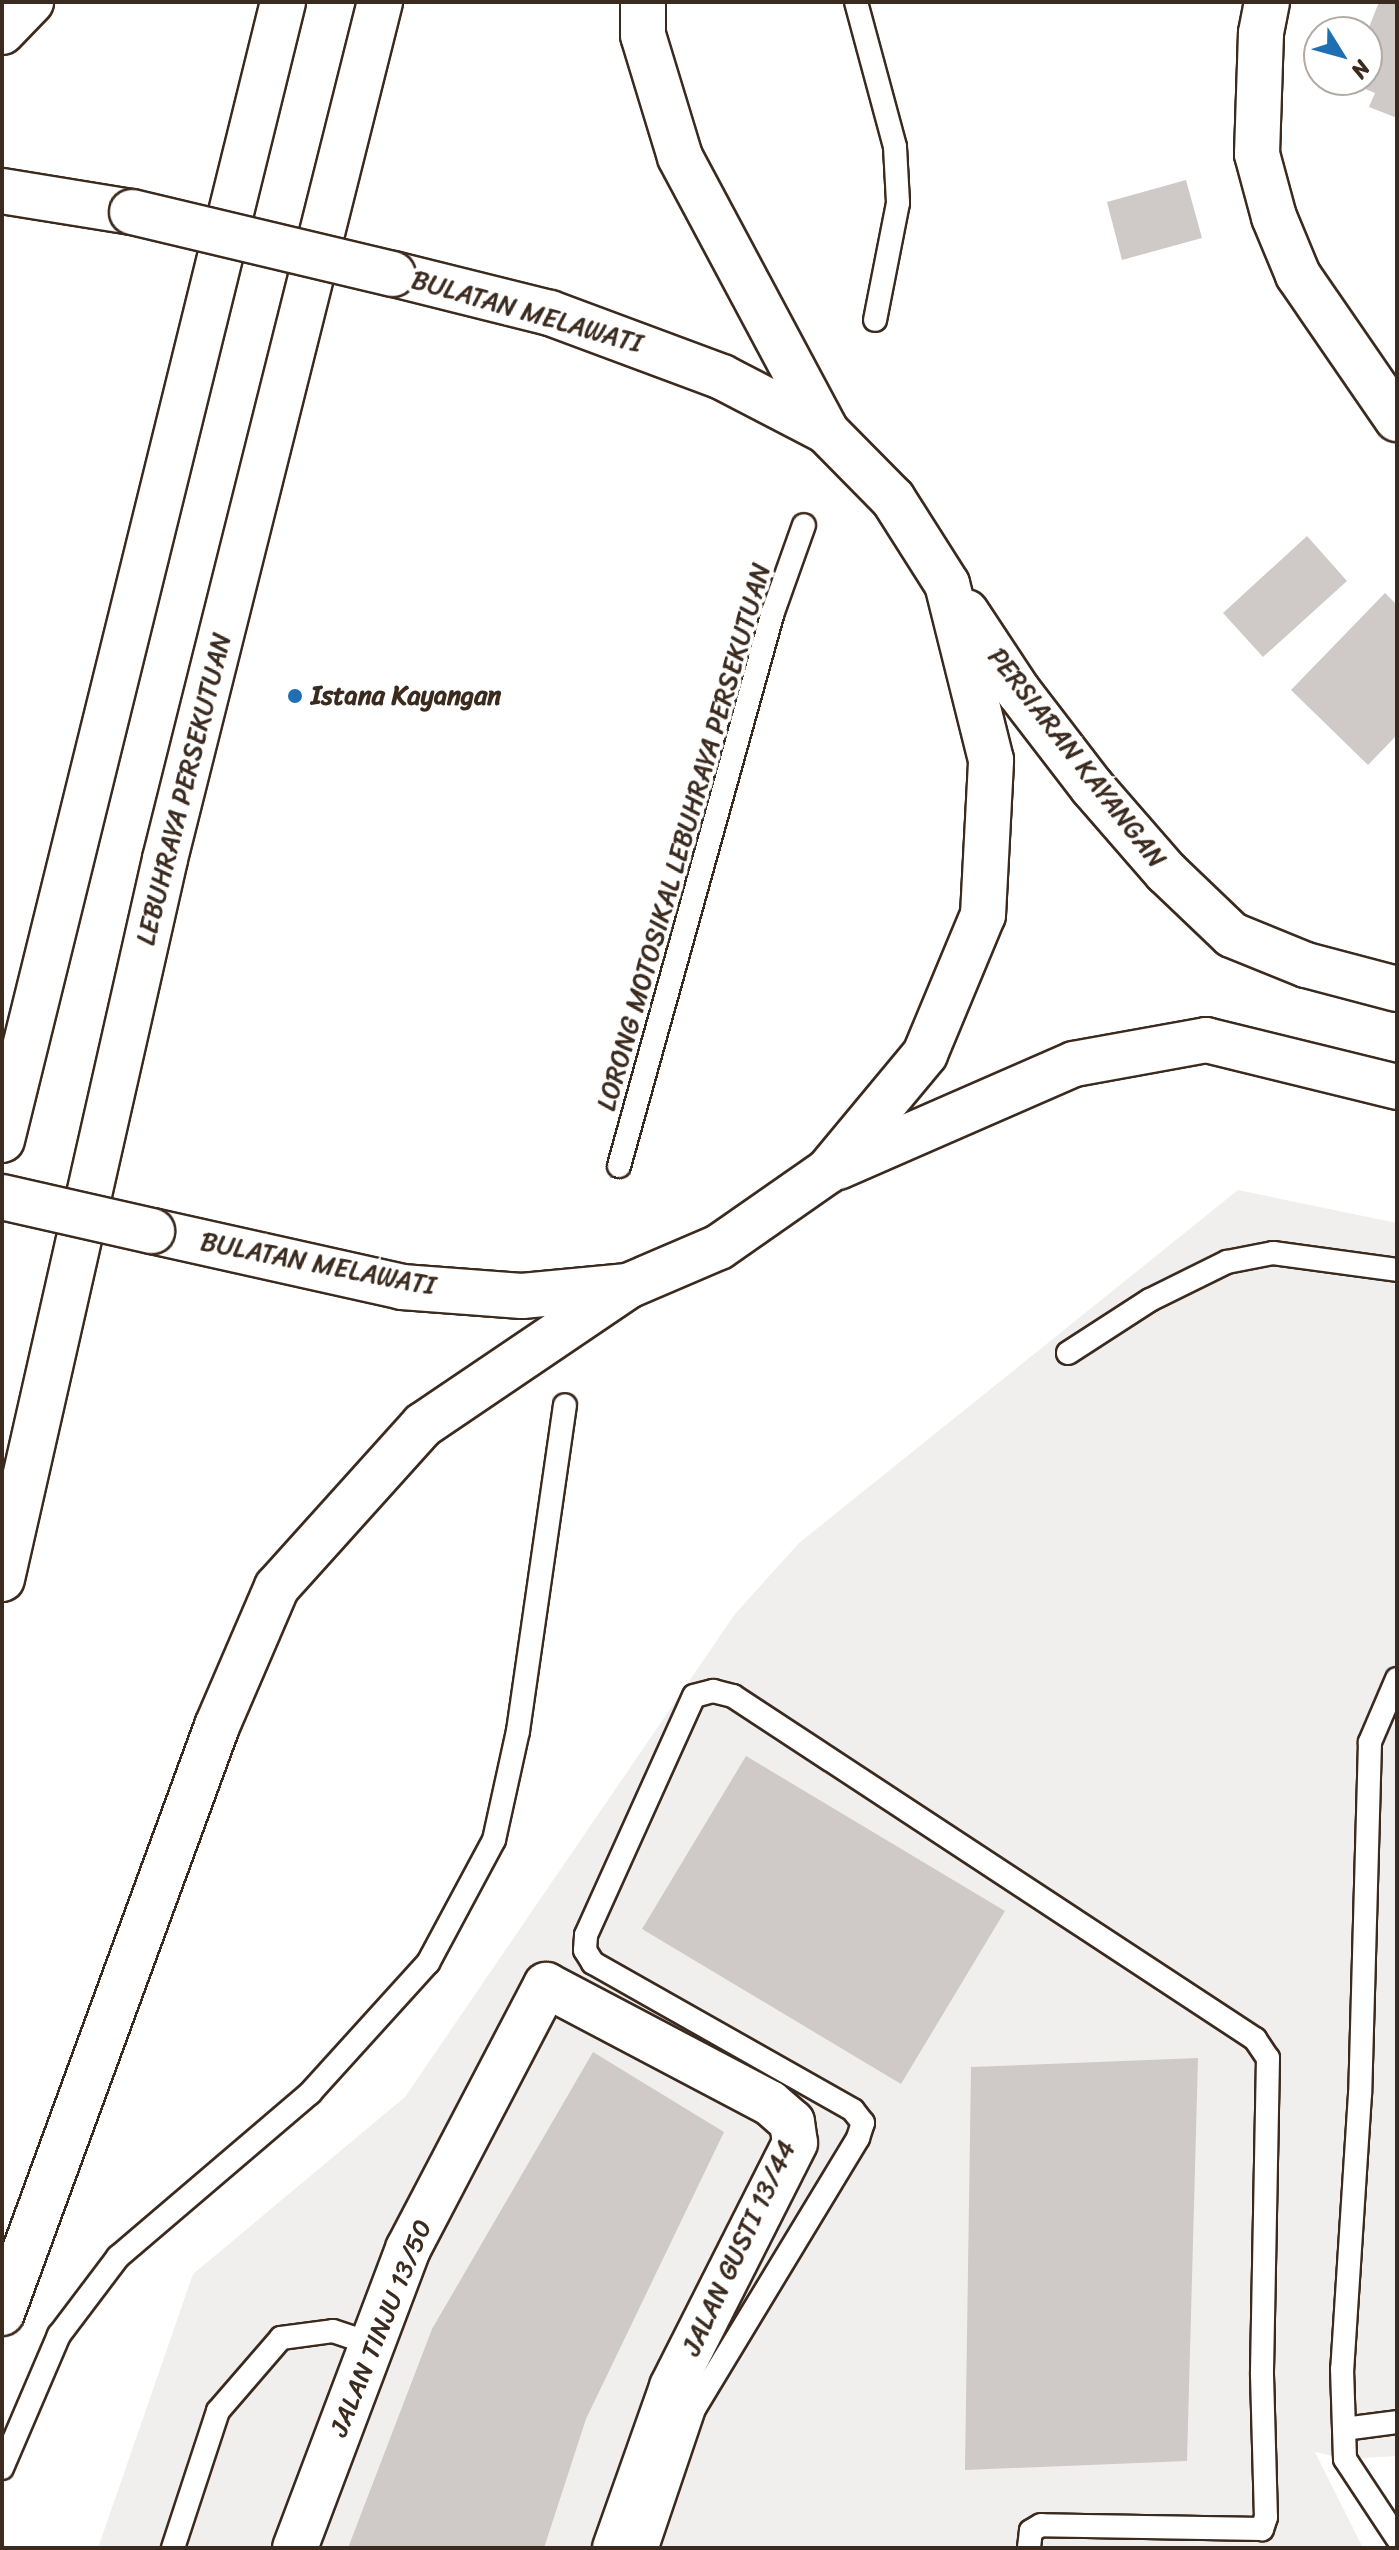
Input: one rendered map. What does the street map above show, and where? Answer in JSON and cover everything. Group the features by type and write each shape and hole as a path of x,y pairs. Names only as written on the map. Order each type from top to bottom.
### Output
{"main road":[{"path":"2,32 31,2"},
{"path":"2,1140 283,2"},
{"name":"LEBUHRAYA PERSEKUTUAN","path":"2,1579 165,859 380,2"},
{"path":"643,2 643,35 680,157 826,431"},
{"path":"1267,2 1257,154 1274,217 1298,275 1397,419"},
{"name":"BULATAN MELAWATI","path":"2,191 132,212 550,313 645,344 826,431 893,499 947,584 991,760 983,915 925,1054 828,1171 719,1247 628,1286 522,1296 402,1287 2,1197"},
{"name":"PERSIARAN KAYANGAN","path":"947,584 1019,692 1092,787 1166,872 1232,935 1306,965 1397,989"},
{"path":"828,1171 1074,1064 1206,1040 1397,1087"},
{"path":"2,2313 217,1726 277,1587 423,1425 628,1286"},
{"name":"JALAN TINJU 13/50","path":"295,2548 408,2249 546,1985"},
{"name":"JALAN GUSTI 13/44","path":"546,1985 770,2103 792,2122 795,2143 672,2387 615,2548"}],"lane":[{"path":"856,2 895,147 898,203 875,320"},
{"name":"LORONG MOTOSIKAL LEBUHRAYA PERSEKUTUAN","path":"619,1166 773,612 804,525"},
{"path":"1068,1353 1150,1300 1227,1262 1273,1253 1397,1270"},
{"path":"2,2468 59,2335 118,2257 310,2093 428,1963 494,1840 518,1731 565,1405"},
{"path":"1397,1679 1370,1742 1360,2094 1342,2369 1345,2459 1397,2538"},
{"path":"647,2548 694,2409 858,2138 863,2123 853,2110 593,1963 585,1950 586,1935 694,1696 713,1691 733,1696 1255,2039 1268,2058 1262,2375 1266,2517 1262,2529 1041,2525 1031,2531 1029,2548"},
{"path":"173,2548 218,2411 281,2338 333,2331 372,2344"},
{"path":"1344,2429 1397,2422"}],"shaded area":[{"path":"1238,1190 1397,1223 1397,2456 1345,2459 1315,2452 1363,2548 98,2548 193,2274 405,2097 735,1614 799,1543"}],"building":[{"path":"1379,2 1397,2 1397,118 1369,107 1374,96 1383,96 1383,16 1373,16"},
{"path":"1186,180 1202,238 1122,260 1107,202"},
{"path":"1307,536 1347,581 1263,657 1223,613"},
{"path":"1385,593 1397,605 1397,735 1368,765 1291,690"},
{"path":"746,1756 1005,1911 901,2084 642,1929"},
{"path":"593,2052 724,2132 586,2419 544,2548 348,2548 432,2329"},
{"path":"1198,2058 1187,2461 965,2470 971,2067"}],"place":[{"name":"Istana Kayangan","path":"295,696"}]}
